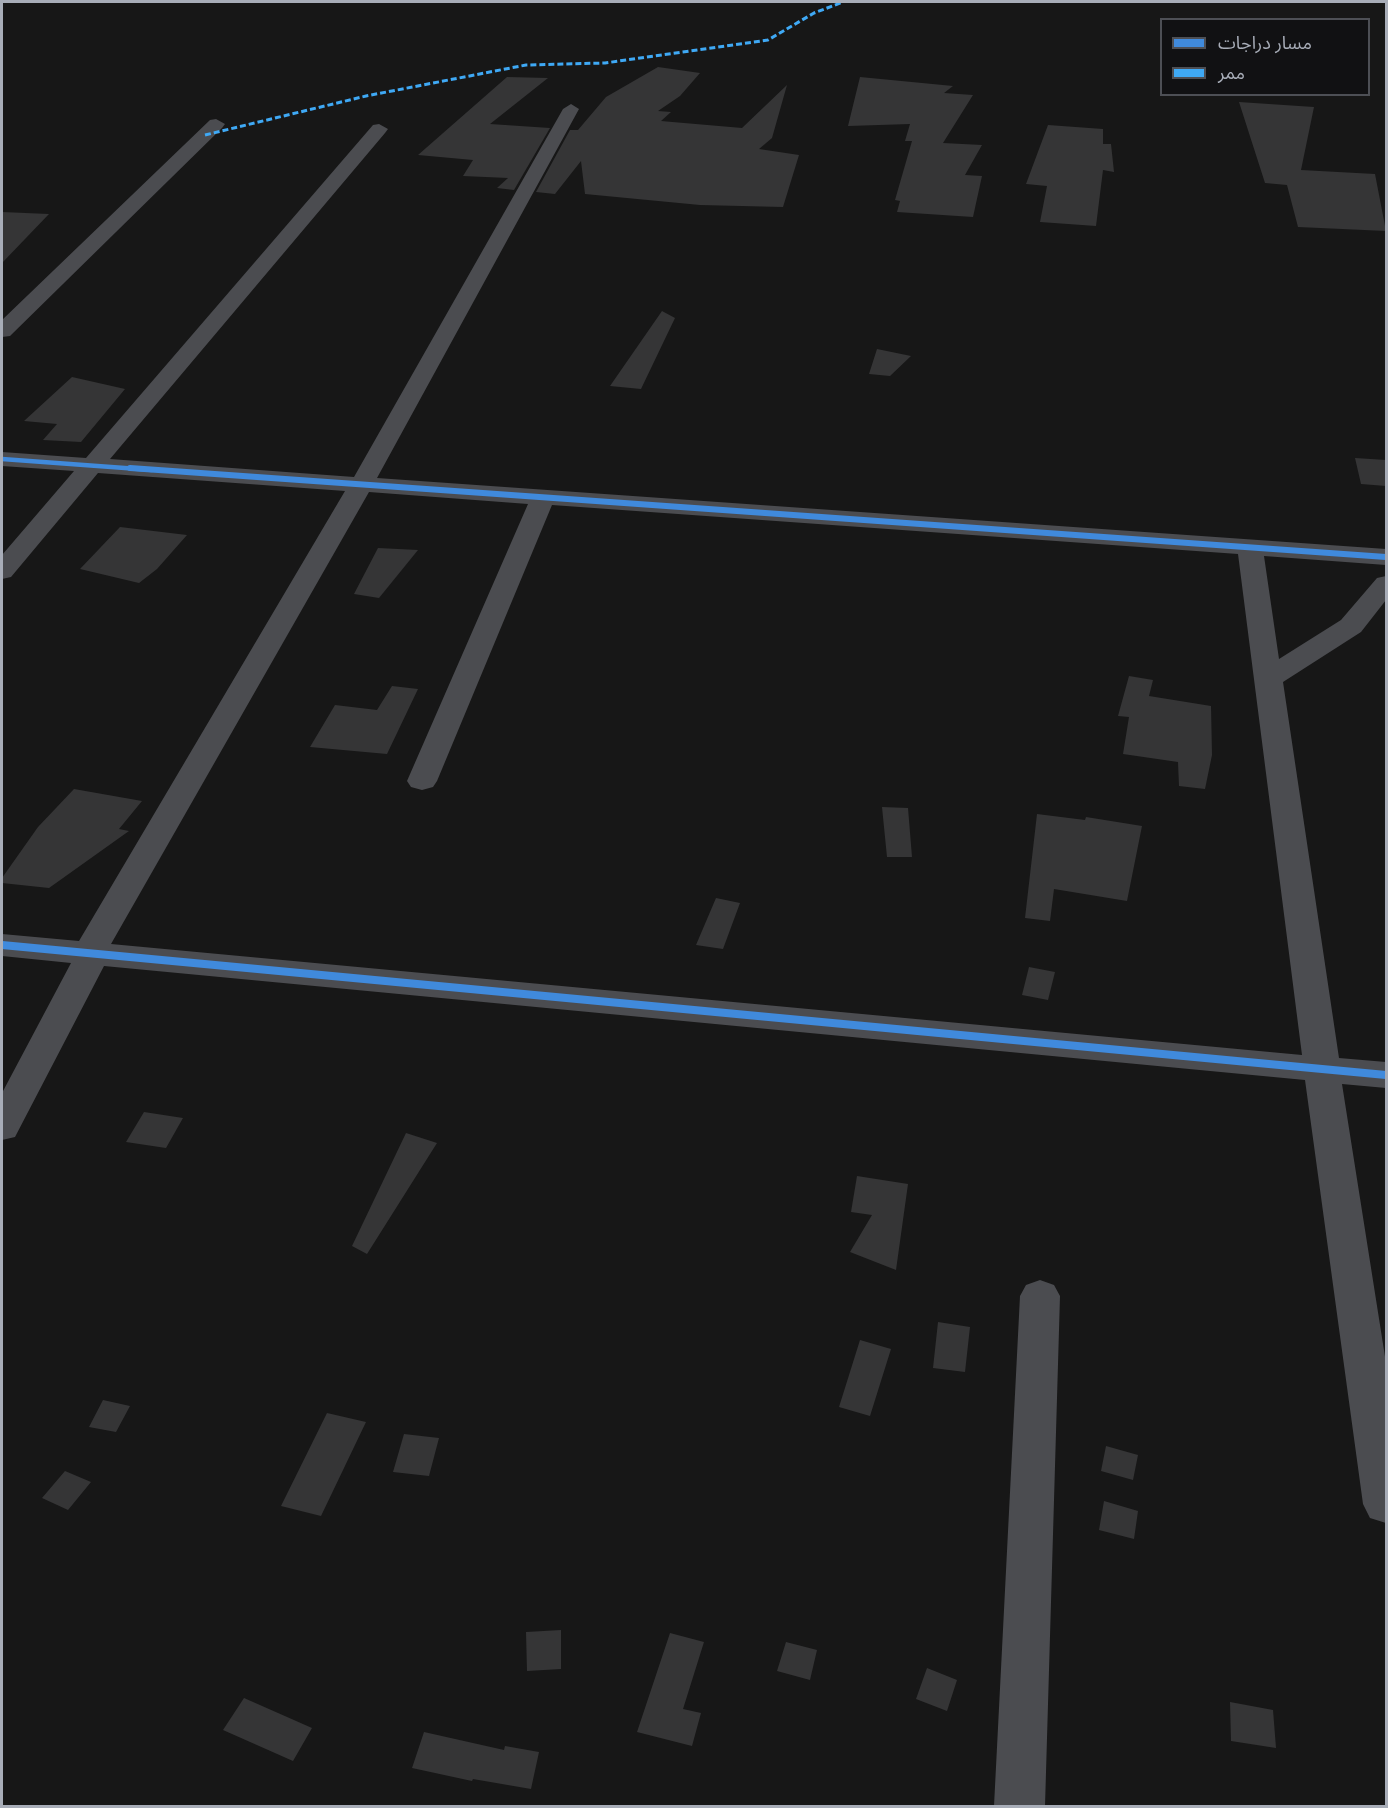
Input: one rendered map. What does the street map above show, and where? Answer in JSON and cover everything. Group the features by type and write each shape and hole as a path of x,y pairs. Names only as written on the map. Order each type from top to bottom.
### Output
{"street":[{"path":"2,1127 91,954 360,485 571,109"},
{"path":"2,331 216,124"},
{"path":"2,572 380,129"},
{"path":"2,459 1386,557"},
{"path":"422,781 543,497"},
{"path":"1250,548 1322,1069 1386,1504"},
{"path":"1268,679 1351,626 1386,584"},
{"path":"2,945 1386,1075"},
{"path":"1019,1806 1040,1296"}],"building":[{"path":"658,67 700,73 680,96 658,111 671,112 661,121 742,128 787,85 772,138 759,149 799,155 783,207 700,205 585,194 581,161 555,194 536,192 570,130 578,130 606,97"},
{"path":"507,77 548,78 490,124 550,128 514,190 497,188 508,178 463,176 473,160 418,155"},
{"path":"860,77 953,86 944,93 973,95 943,143 982,145 965,175 982,176 973,217 897,212 900,201 895,200 912,141 905,141 910,124 848,126"},
{"path":"1239,102 1314,107 1301,170 1375,174 1386,231 1298,227 1287,185 1265,183"},
{"path":"1048,125 1103,129 1103,144 1111,144 1114,172 1103,170 1096,226 1040,222 1047,186 1026,184"},
{"path":"2,212 49,214 2,263"},
{"path":"662,311 675,318 641,389 610,386"},
{"path":"877,349 911,356 890,376 869,374"},
{"path":"72,377 125,389 81,442 43,440 57,424 24,421"},
{"path":"1355,458 1386,460 1386,486 1361,484"},
{"path":"120,527 187,535 157,569 139,583 80,569"},
{"path":"378,548 418,550 379,598 354,594"},
{"path":"1129,676 1153,680 1149,696 1211,706 1212,755 1205,789 1179,786 1178,762 1123,754 1129,717 1118,716"},
{"path":"392,686 418,689 387,754 310,747 335,705 377,710"},
{"path":"74,789 142,801 119,829 129,831 49,888 2,883 2,878 38,827"},
{"path":"882,807 908,808 912,857 887,857"},
{"path":"1037,814 1085,820 1086,817 1142,826 1127,901 1054,889 1050,921 1025,918"},
{"path":"716,898 740,903 723,949 696,945"},
{"path":"1029,967 1055,972 1048,1000 1022,995"},
{"path":"144,1112 183,1118 166,1148 126,1142"},
{"path":"406,1133 437,1143 367,1254 352,1246"},
{"path":"857,1176 908,1184 896,1270 850,1252 872,1215 851,1212"},
{"path":"938,1322 970,1327 965,1372 933,1368"},
{"path":"860,1340 891,1349 870,1416 839,1407"},
{"path":"103,1400 130,1406 116,1432 89,1427"},
{"path":"327,1413 366,1422 321,1516 281,1506"},
{"path":"404,1434 439,1438 429,1476 393,1472"},
{"path":"1106,1446 1138,1455 1133,1480 1101,1471"},
{"path":"65,1471 91,1482 68,1510 42,1498"},
{"path":"1104,1501 1138,1511 1134,1539 1099,1530"},
{"path":"561,1630 561,1669 527,1671 526,1632"},
{"path":"670,1633 704,1642 683,1709 701,1713 692,1746 637,1732"},
{"path":"786,1642 817,1650 810,1680 777,1671"},
{"path":"927,1668 957,1680 947,1711 916,1699"},
{"path":"244,1698 312,1728 293,1761 223,1730"},
{"path":"1230,1702 1273,1710 1276,1748 1231,1741"},
{"path":"424,1732 504,1750 505,1746 539,1752 531,1789 473,1779 472,1781 412,1768"}],"marked path":[{"path":"205,135 366,96 526,65 605,63 768,40 814,13 843,2"}],"cycle path":[{"path":"2,459 1386,557"},
{"path":"2,945 1386,1075"}]}
